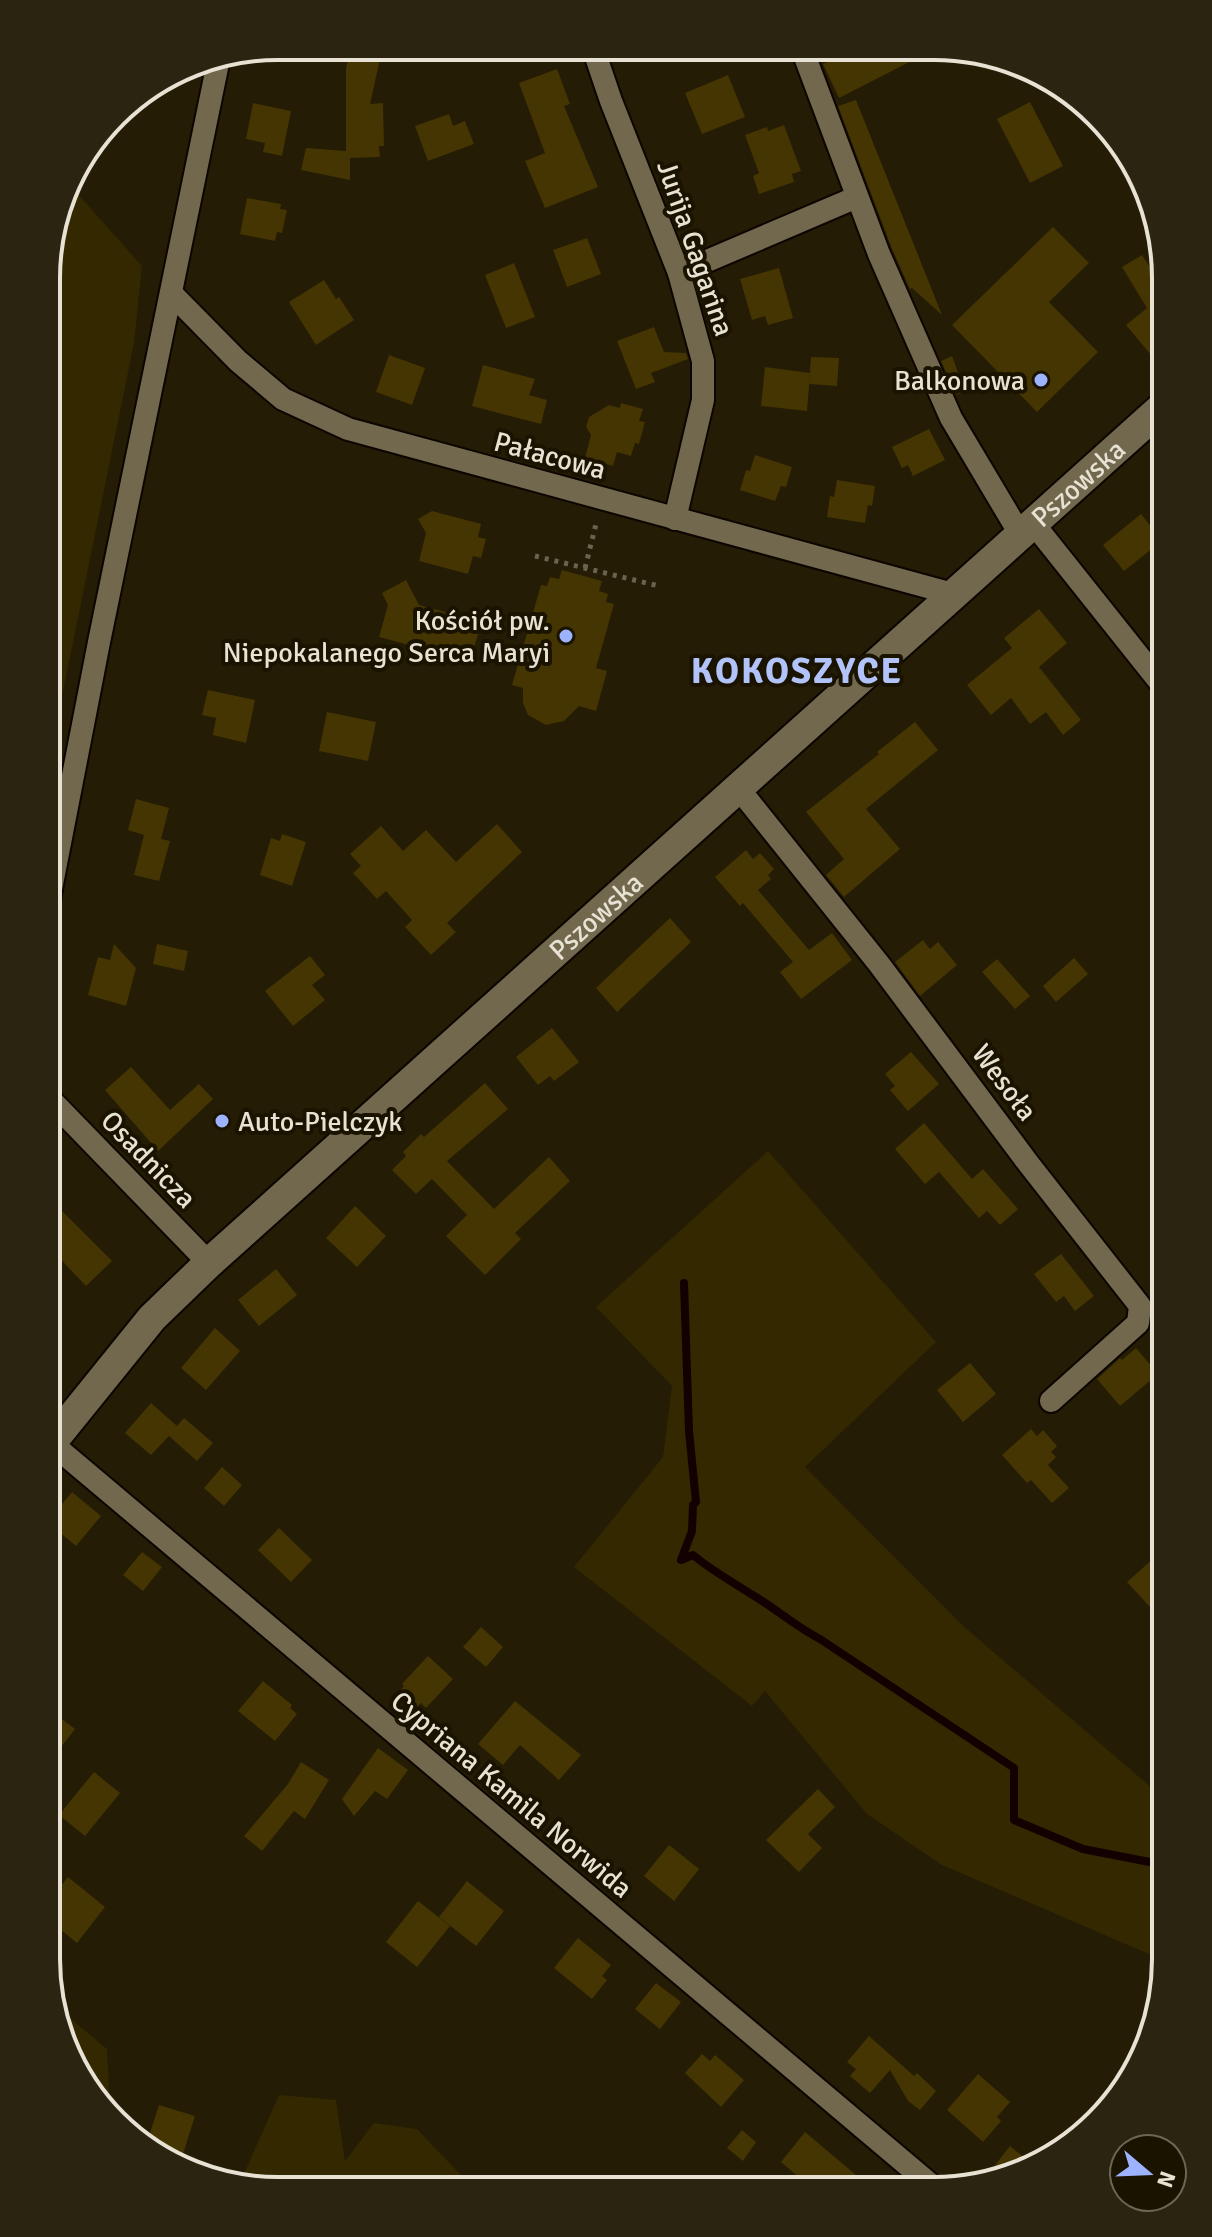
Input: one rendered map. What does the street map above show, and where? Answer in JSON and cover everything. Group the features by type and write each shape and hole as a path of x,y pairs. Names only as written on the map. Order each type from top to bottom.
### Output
{"main road":[{"name":"Pszowska","path":"60,1430 152,1318 209,1263 1152,416"}],"street":[{"name":"Jurija Gagarina","path":"597,60 679,273 703,361 703,400 675,519"},
{"path":"806,60 879,254 951,418 1027,528 1152,674"},
{"path":"60,843 217,69"},
{"path":"679,273 857,197"},
{"name":"Pałacowa","path":"173,295 238,361 283,399 348,429 953,594"},
{"name":"Wesoła","path":"739,789 879,964 1140,1306 1138,1323 1051,1401"},
{"name":"Osadnicza","path":"60,1109 209,1263"},
{"name":"Cypriana Kamila Norwida","path":"60,1455 921,2177"}],"path":[{"path":"585,568 601,500"},
{"path":"535,556 659,586"}],"shaded area":[{"path":"78,194 142,266 134,343 60,706 60,278 67,222"},
{"path":"768,1151 936,1342 805,1467 962,1625 1152,1788 1152,1955 942,1865 867,1814 765,1691 752,1706 574,1567 663,1457 672,1386 596,1307"},
{"path":"69,2017 107,2049 109,2097 83,2055"},
{"path":"279,2095 336,2100 345,2161 374,2123 417,2129 460,2177 278,2177 244,2174"}],"building":[{"path":"348,60 380,60 370,104 383,103 384,146 379,146 380,157 350,158 350,180 301,170 306,148 346,151"},
{"path":"831,60 913,60 839,98 823,64"},
{"path":"557,69 570,104 564,106 598,187 545,208 525,161 545,153 519,83"},
{"path":"728,75 745,117 702,134 685,93"},
{"path":"856,100 942,315 910,289 892,249 838,106"},
{"path":"1030,102 1063,166 1030,183 997,119"},
{"path":"253,103 291,111 282,156 263,152 265,143 246,139"},
{"path":"449,114 453,126 465,121 474,144 428,161 415,126"},
{"path":"784,125 801,171 792,174 794,182 759,194 753,176 759,173 745,135"},
{"path":"247,198 281,204 280,209 287,210 282,233 277,232 275,241 240,234"},
{"path":"1053,227 1089,263 1049,302 1098,352 1037,412 952,325"},
{"path":"587,238 601,274 567,287 553,250"},
{"path":"1142,255 1151,269 1151,355 1126,325 1147,308 1122,267"},
{"path":"514,263 535,317 506,328 485,275"},
{"path":"779,268 793,318 768,325 765,316 752,320 740,279"},
{"path":"324,280 354,320 316,345 289,302"},
{"path":"654,327 664,352 686,353 688,359 651,373 655,382 636,389 617,341"},
{"path":"389,355 425,368 412,405 376,392"},
{"path":"952,356 965,391 956,395 941,361"},
{"path":"811,357 839,358 837,386 809,384"},
{"path":"483,365 535,379 529,395 547,400 541,424 472,406"},
{"path":"765,367 810,373 807,411 761,406"},
{"path":"621,403 643,409 639,421 645,422 639,444 635,443 631,456 617,452 613,466 585,458 591,435 586,427 589,417 609,405 620,408"},
{"path":"929,429 945,460 913,476 908,465 902,468 892,447"},
{"path":"755,455 792,467 786,487 781,486 775,501 740,490"},
{"path":"837,480 875,486 865,523 827,517 830,496 834,497"},
{"path":"432,511 481,524 478,537 486,539 481,558 473,556 468,574 419,561 426,533 418,519"},
{"path":"1141,514 1152,528 1152,549 1124,571 1103,545"},
{"name":"Kościół pw. Niepokalanego Serca Maryi","path":"562,570 602,581 599,591 608,594 606,602 614,604 596,668 607,671 596,711 579,706 564,721 546,725 528,715 523,703 523,688 512,685 541,585 547,586 550,577 559,579"},
{"path":"406,580 419,605 472,619 470,628 479,631 470,661 379,637 388,605 382,593"},
{"path":"1039,609 1067,643 1039,667 1081,720 1063,735 1046,712 1030,724 1011,698 991,715 967,685 1012,648 1004,638"},
{"path":"208,690 255,700 246,743 213,735 216,718 202,715"},
{"path":"327,712 376,722 368,761 319,751"},
{"path":"915,722 938,750 866,809 900,849 844,897 826,875 844,859 806,812"},
{"path":"136,799 169,808 161,839 170,841 159,881 134,875 144,835 128,830"},
{"path":"497,824 522,852 447,923 456,932 431,955 405,927 412,920 386,891 377,899 353,873 361,866 350,854 381,826 403,851 426,830 456,862"},
{"path":"282,834 306,842 292,886 260,875 271,838 280,841"},
{"path":"746,850 753,859 760,853 774,869 768,875 771,879 758,890 809,950 832,933 852,960 801,999 780,972 793,962 743,903 740,906 715,877"},
{"path":"670,918 691,942 617,1012 596,988"},
{"path":"923,940 930,949 938,942 957,965 920,996 895,962"},
{"path":"114,944 136,968 126,1006 88,995 98,957 110,960"},
{"path":"157,944 188,951 184,971 153,964"},
{"path":"310,956 325,975 312,985 325,1000 293,1026 265,991"},
{"path":"1074,958 1088,974 1056,1002 1043,986"},
{"path":"997,959 1030,996 1015,1009 982,972"},
{"path":"552,1028 579,1062 554,1081 550,1076 538,1085 516,1057"},
{"path":"911,1052 939,1084 908,1111 890,1090 895,1086 885,1074"},
{"path":"131,1067 170,1110 199,1084 213,1099 158,1151 105,1090"},
{"path":"485,1083 508,1109 447,1161 494,1209 549,1157 570,1181 515,1233 521,1239 485,1275 446,1236 467,1215 432,1179 416,1194 392,1170 406,1156 403,1152 421,1134 424,1137"},
{"path":"924,1123 972,1179 983,1169 1018,1209 1000,1225 987,1211 979,1218 939,1172 925,1184 895,1149"},
{"path":"355,1206 386,1236 357,1267 326,1238"},
{"path":"60,1209 112,1261 86,1286 60,1259"},
{"path":"1061,1254 1094,1296 1075,1311 1064,1296 1056,1302 1034,1274"},
{"path":"276,1269 297,1295 259,1326 238,1300"},
{"path":"215,1328 240,1351 206,1390 181,1368"},
{"path":"1136,1348 1152,1367 1152,1379 1120,1406 1097,1379 1120,1358 1122,1360"},
{"path":"970,1363 996,1394 963,1422 937,1390"},
{"path":"151,1403 177,1426 184,1418 213,1443 197,1461 169,1436 151,1455 125,1433"},
{"path":"1031,1429 1037,1436 1043,1430 1057,1446 1051,1452 1056,1457 1048,1465 1069,1488 1052,1503 1031,1480 1027,1483 1002,1455"},
{"path":"222,1467 242,1485 224,1506 204,1488"},
{"path":"72,1492 101,1516 76,1546 60,1533 60,1506"},
{"path":"279,1528 312,1560 291,1582 258,1550"},
{"path":"142,1552 162,1567 143,1591 123,1575"},
{"path":"1152,1560 1152,1604 1149,1606 1127,1582"},
{"path":"481,1627 503,1647 486,1667 463,1647"},
{"path":"428,1656 453,1679 426,1708 421,1703 415,1709 398,1693 404,1686 402,1684"},
{"path":"263,1681 292,1705 290,1708 297,1714 275,1741 238,1711"},
{"path":"515,1701 581,1755 559,1780 520,1745 503,1765 478,1744"},
{"path":"60,1718 75,1729 60,1748"},
{"path":"378,1748 408,1770 387,1799 375,1791 354,1816 342,1799"},
{"path":"301,1762 329,1780 305,1819 294,1811 262,1851 244,1836 288,1784"},
{"path":"94,1772 120,1793 85,1836 60,1814"},
{"path":"818,1789 835,1807 808,1834 822,1848 799,1872 766,1840"},
{"path":"669,1845 699,1869 674,1901 644,1876"},
{"path":"68,1877 105,1907 77,1943 60,1929 60,1887"},
{"path":"467,1881 504,1911 476,1946 439,1917"},
{"path":"418,1901 450,1926 417,1967 386,1942"},
{"path":"578,1938 611,1965 602,1976 607,1980 592,1999 554,1968"},
{"path":"656,1983 681,2002 660,2029 635,2009"},
{"path":"869,2036 936,2091 920,2110 908,2101 890,2070 870,2093 850,2076 856,2069 847,2062"},
{"path":"702,2054 710,2061 715,2055 744,2080 721,2107 685,2073"},
{"path":"978,2074 1010,2102 997,2117 1001,2121 983,2142 947,2110"},
{"path":"159,2105 195,2116 183,2154 149,2135"},
{"path":"742,2130 756,2142 743,2161 727,2148"},
{"path":"805,2132 858,2177 799,2177 781,2162"},
{"path":"1010,2146 1023,2157 1004,2165 992,2169"}],"waterway":[{"path":"684,1283 689,1431 696,1502 693,1505 692,1531 681,1560 693,1555 1014,1768 1014,1820 1083,1849 1152,1862"}],"place":[{"name":"Balkonowa","path":"1041,380"},
{"name":"Kościół pw. Niepokalanego Serca Maryi","path":"566,636"},
{"name":"Auto-Pielczyk","path":"222,1121"}],"district":[{"name":"KOKOSZYCE","path":"797,670"}]}
